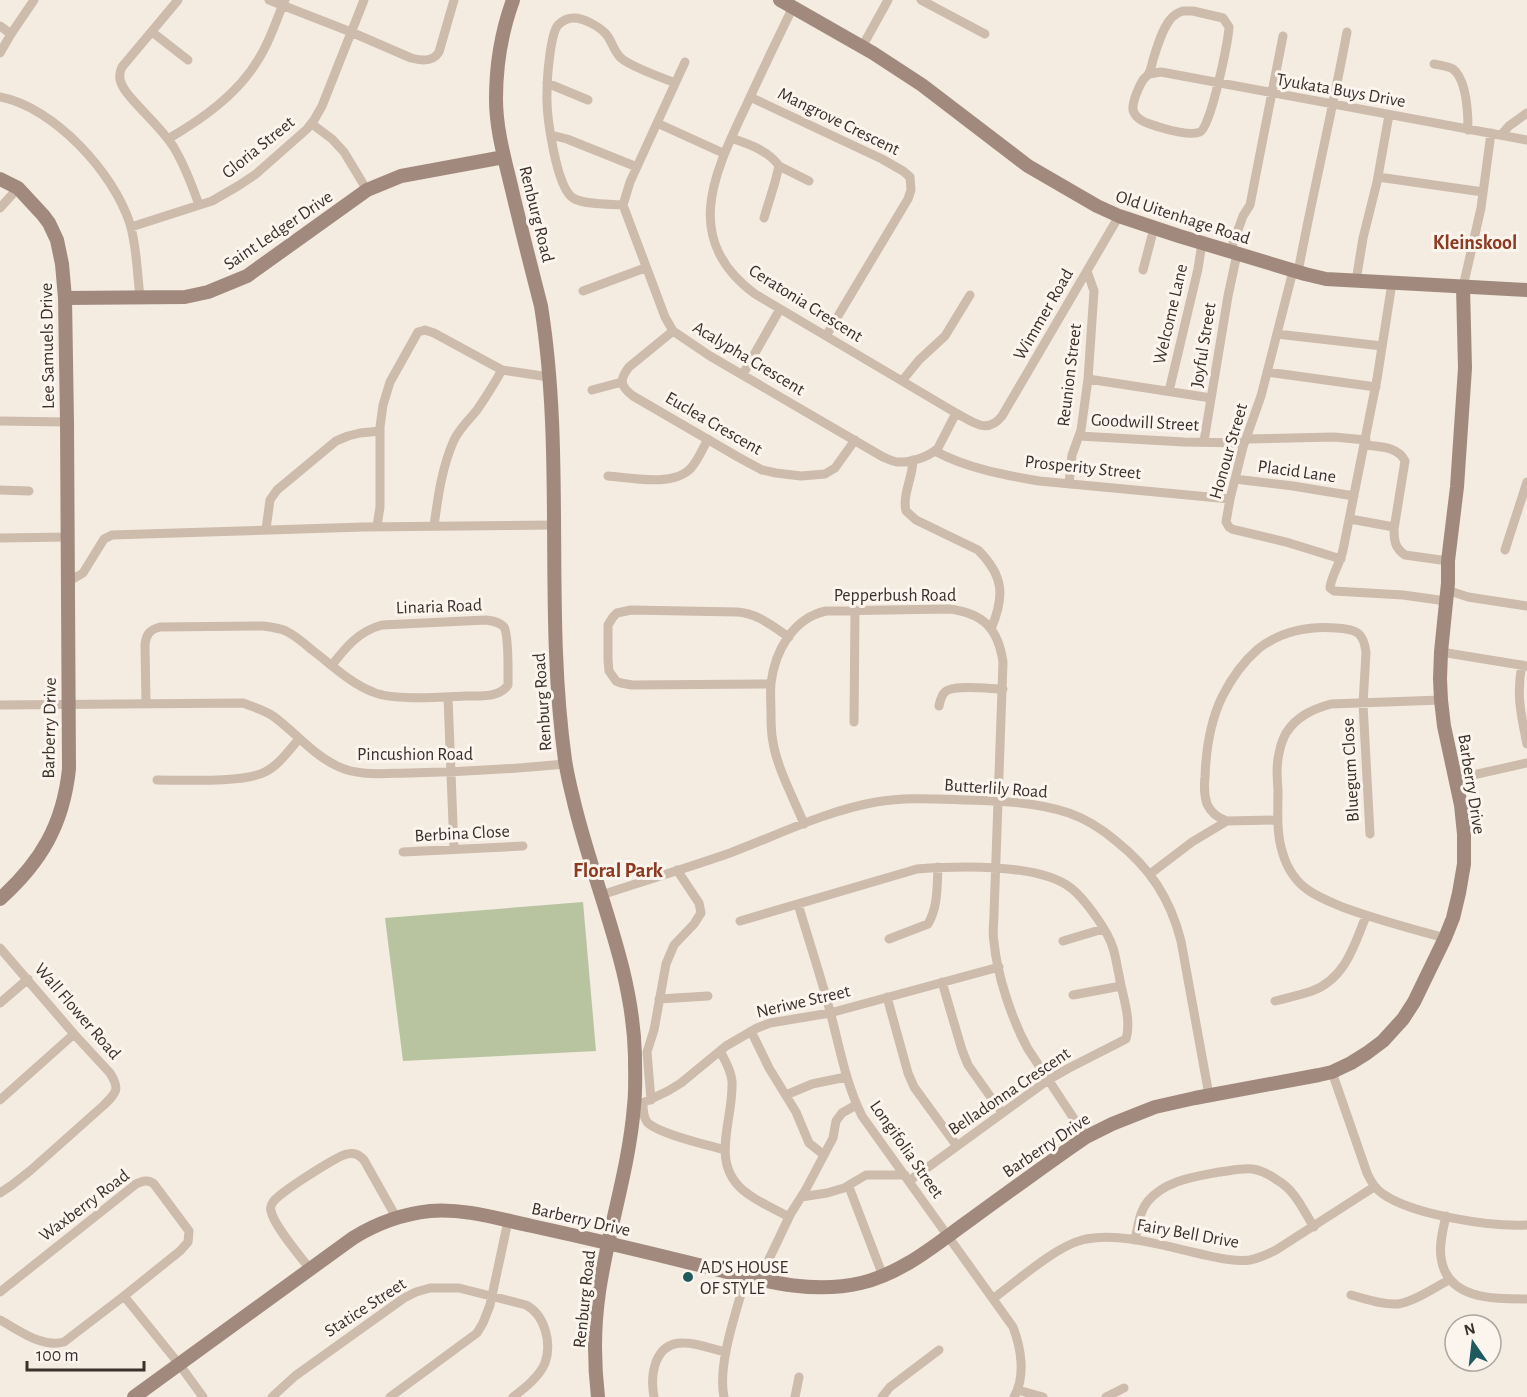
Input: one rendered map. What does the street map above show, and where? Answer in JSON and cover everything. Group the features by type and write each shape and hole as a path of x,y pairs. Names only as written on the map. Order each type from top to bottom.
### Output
{"street":[{"path":"0,53 34,0"},
{"path":"178,0 122,67 119,75 128,93 168,139 186,170 199,205"},
{"path":"268,0 284,3 411,58 422,60 430,59 439,52 454,0"},
{"name":"Gloria Street","path":"131,227 222,196 247,180 312,124 322,106 364,0"},
{"name":"Renburg Road","path":"513,0 501,40 497,66 497,120 540,306 549,377 554,473 556,654 565,764 579,825 622,965 632,1009 643,1104 628,1148 599,1294 595,1344 598,1397"},
{"path":"862,47 888,0"},
{"path":"921,0 985,34"},
{"path":"168,139 200,118 240,84 259,60 284,3"},
{"name":"Old Uitenhage Road","path":"786,3 922,85 1029,166 1097,206 1119,216 1233,253 1326,279 1527,290"},
{"name":"Ceratonia Crescent","path":"786,3 750,97 723,153 711,197 711,228 714,244 741,284 956,413 978,425 992,425"},
{"path":"1193,10 1223,18 1229,27 1218,83 1203,129 1191,133 1160,128 1137,117 1133,111 1133,104 1142,82 1149,74 1158,44 1175,15 1193,10"},
{"path":"675,83 623,59 618,55 605,32 590,23 575,18 559,24 554,32 547,99 551,135 561,179 573,198 584,202 623,205 628,187 685,62"},
{"path":"0,26 11,34"},
{"path":"152,32 188,60"},
{"name":"Honour Street","path":"1341,559 1232,529 1226,522 1245,441 1261,396 1296,272 1347,32"},
{"name":"Joyful Street","path":"1204,441 1233,253 1243,216 1250,205 1283,36"},
{"path":"1434,64 1450,67 1459,76 1466,99 1468,130"},
{"name":"Tyukata Buys Drive","path":"1149,74 1161,72 1527,140"},
{"path":"547,83 588,100"},
{"path":"0,97 13,99 29,106 66,133 106,176 119,197 131,227 140,297"},
{"name":"Mangrove Crescent","path":"750,97 882,159 910,177 911,190 908,199 826,336"},
{"path":"1463,287 1496,134 1527,113"},
{"path":"1356,281 1389,115"},
{"path":"657,123 723,153"},
{"path":"312,124 332,139 344,152 367,190"},
{"path":"551,135 567,139 637,167"},
{"path":"731,138 754,147 774,159 779,166 808,182"},
{"name":"Saint Ledger Drive","path":"65,298 185,297 208,292 247,276 367,190 400,176 504,157"},
{"path":"764,218 779,166"},
{"path":"1378,177 1483,192"},
{"name":"Lee Samuels Drive","path":"0,179 18,188 43,215 53,231 61,258 65,298 68,537"},
{"path":"0,208 18,188"},
{"name":"Acalypha Crescent","path":"623,205 645,268 672,331 710,356 891,461 913,460 935,451"},
{"name":"Wimmer Road","path":"992,425 997,423 1002,416 1119,216"},
{"path":"1143,270 1154,228"},
{"name":"Welcome Lane","path":"1168,391 1198,269 1202,243"},
{"path":"583,291 645,268"},
{"name":"Reunion Street","path":"1069,484 1072,455 1086,406 1094,291 1087,271"},
{"path":"1392,283 1376,387 1350,519 1341,559 1330,588 1402,596 1468,597 1527,606"},
{"name":"Barberry Drive","path":"135,1397 360,1234 396,1217 431,1211 470,1212 752,1278 799,1287 844,1287 883,1276 917,1258 1086,1137 1134,1114 1170,1103 1332,1072 1367,1053 1383,1041 1396,1028 1414,1002 1445,938 1456,908 1464,864 1461,805 1440,700 1441,652 1448,561 1457,487 1465,368 1463,287"},
{"path":"902,381 919,360 945,336 970,295"},
{"path":"743,374 780,309"},
{"path":"377,526 380,507 380,431 383,405 387,388 415,336 421,331 428,330 502,370 549,377"},
{"path":"592,390 622,382 624,373 629,367 672,331"},
{"path":"1277,334 1382,346"},
{"path":"434,526 441,477 455,438 476,411 502,370"},
{"path":"1267,372 1376,387"},
{"path":"1088,379 1211,398"},
{"name":"Euclea Crescent","path":"622,382 624,388 633,396 762,470 801,476 820,475 831,471 839,464 855,440"},
{"path":"935,451 956,413"},
{"path":"0,421 67,422"},
{"path":"266,530 270,500 277,490 336,441 360,432 380,431"},
{"name":"Goodwill Street","path":"1079,436 1184,442 1334,437 1395,450 1404,457 1405,465 1394,527"},
{"path":"608,476 648,479 678,477 690,469 708,439"},
{"name":"Prosperity Street","path":"935,451 962,463 1039,481 1230,499"},
{"path":"913,460 906,511 915,520 978,550 999,580 997,615 991,629 1002,650 1003,662 993,940 1010,1007 1020,1034 1086,1137"},
{"name":"Placid Lane","path":"1235,479 1354,496"},
{"path":"1504,550 1524,502 1527,482"},
{"path":"0,490 29,491"},
{"path":"1350,519 1394,527 1396,546 1405,555 1448,561"},
{"path":"68,582 86,570 104,539 119,535 377,526 555,525"},
{"path":"0,538 68,537"},
{"name":"Barberry Drive","path":"0,898 35,863 53,833 67,784 69,769 68,537"},
{"name":"Pepperbush Road","path":"804,824 778,762 773,743 770,684 779,652 800,622 826,610 949,609 975,615 991,629"},
{"path":"770,684 632,685 621,683 609,671 608,626 617,614 631,610 737,612 757,616 789,637"},
{"path":"854,722 855,610"},
{"name":"Linaria Road","path":"332,665 356,637 372,627 492,621 500,624 506,631 508,685 500,693 448,697"},
{"path":"146,704 146,636 160,627 263,626 276,628 299,639 357,685 375,693 391,697 448,697 454,849"},
{"name":"Bluegum Close","path":"1227,821 1220,819 1213,812 1206,802 1204,791 1205,753 1211,724 1222,697 1238,670 1257,650 1274,639 1295,631 1336,628 1354,630 1359,633 1365,645 1363,704 1370,834"},
{"path":"1441,652 1525,665 1519,682 1519,699 1527,744"},
{"path":"939,706 945,691 954,688 1003,689"},
{"path":"1440,700 1331,705 1316,708 1303,715 1294,722 1280,749 1277,764 1278,820 1282,851 1290,870 1300,884 1309,891 1325,900 1366,916 1445,938"},
{"name":"Pincushion Road","path":"0,705 243,703 273,716 330,762 352,771 376,774 514,769 565,764"},
{"path":"157,780 236,779 254,776 275,765 299,739"},
{"path":"1455,779 1527,763"},
{"name":"Butterlily Road","path":"601,895 852,808 897,800 998,801 1027,803 1058,810 1082,819 1105,832 1123,847 1140,862 1157,883 1167,901 1178,928 1209,1095"},
{"path":"1149,874 1192,842 1227,821 1278,820"},
{"name":"Berbina Close","path":"403,852 523,846"},
{"path":"889,939 928,924 932,918 936,900 938,867"},
{"name":"Belladonna Crescent","path":"740,921 898,874 938,867 995,868 1051,878 1070,888 1086,902 1113,948 1128,1018 1126,1039 1048,1080 957,1146 907,1178"},
{"path":"677,870 699,903 701,913 674,945 666,964 654,1030 647,1052 644,1117 651,1125 666,1132 725,1150"},
{"name":"Longifolia Street","path":"798,903 846,1077 856,1105 1013,1327 1018,1340 1021,1369 1016,1393"},
{"path":"1275,1001 1311,991 1324,986 1333,979 1350,956 1366,916"},
{"path":"1063,940 1103,929"},
{"name":"Wall Flower Road","path":"0,948 110,1073 116,1085 115,1094 31,1170 0,1193"},
{"name":"Neriwe Street","path":"643,1104 681,1083 720,1051 750,1031 770,1023 830,1013 999,967"},
{"path":"0,1003 28,979"},
{"path":"942,982 968,1065 1002,1113"},
{"path":"1073,995 1121,986"},
{"path":"659,999 708,996"},
{"path":"887,997 914,1087 957,1146"},
{"path":"750,1031 796,1112 810,1143 824,1155"},
{"path":"0,1100 75,1034"},
{"path":"720,1051 732,1079 725,1150 725,1162 729,1174 747,1194 789,1217"},
{"path":"1332,1072 1366,1173 1374,1187 1401,1205 1489,1224 1527,1225"},
{"path":"786,1095 812,1084 846,1077"},
{"path":"724,1397 722,1374 726,1352 752,1278 824,1155 834,1135 837,1118 856,1105"},
{"path":"310,1269 277,1225 271,1212 271,1206 282,1194 331,1161 349,1153 359,1155 396,1217"},
{"path":"1135,1240 1141,1212 1147,1202 1170,1184 1189,1178 1249,1169 1278,1180 1291,1190 1314,1227"},
{"path":"801,1197 849,1187 867,1175 907,1178"},
{"name":"Waxberry Road","path":"0,1292 136,1184 150,1181 189,1231 189,1239 180,1251 124,1296"},
{"path":"849,1187 883,1276"},
{"name":"Fairy Bell Drive","path":"994,1298 1058,1251 1093,1238 1135,1240 1226,1259 1248,1260 1260,1257 1314,1227 1374,1187"},
{"path":"1446,1216 1440,1246 1441,1258 1449,1280 1474,1295 1496,1299 1527,1299"},
{"path":"390,1397 477,1333 483,1323 491,1297 508,1221"},
{"path":"1351,1295 1398,1304 1449,1280"},
{"name":"Statice Street","path":"272,1397 295,1376 404,1298 430,1288 445,1287 459,1288 526,1305 540,1316 546,1332 544,1364 531,1382 513,1397"},
{"path":"0,1320 32,1337 57,1344 69,1339 124,1296 203,1397"},
{"path":"654,1397 652,1375 655,1363 668,1347 684,1343 726,1352"},
{"path":"882,1397 890,1387 939,1350"},
{"path":"795,1397 799,1377"},
{"path":"1106,1397 1124,1388"},
{"path":"1016,1393 1042,1397"}],"green space":[{"path":"583,902 596,1051 403,1061 385,918"}],"place":[{"name":"AD'S HOUSE OF STYLE","path":"688,1277"}],"district":[{"name":"Kleinskool","path":"1475,242"},
{"name":"Floral Park","path":"618,870"}]}
